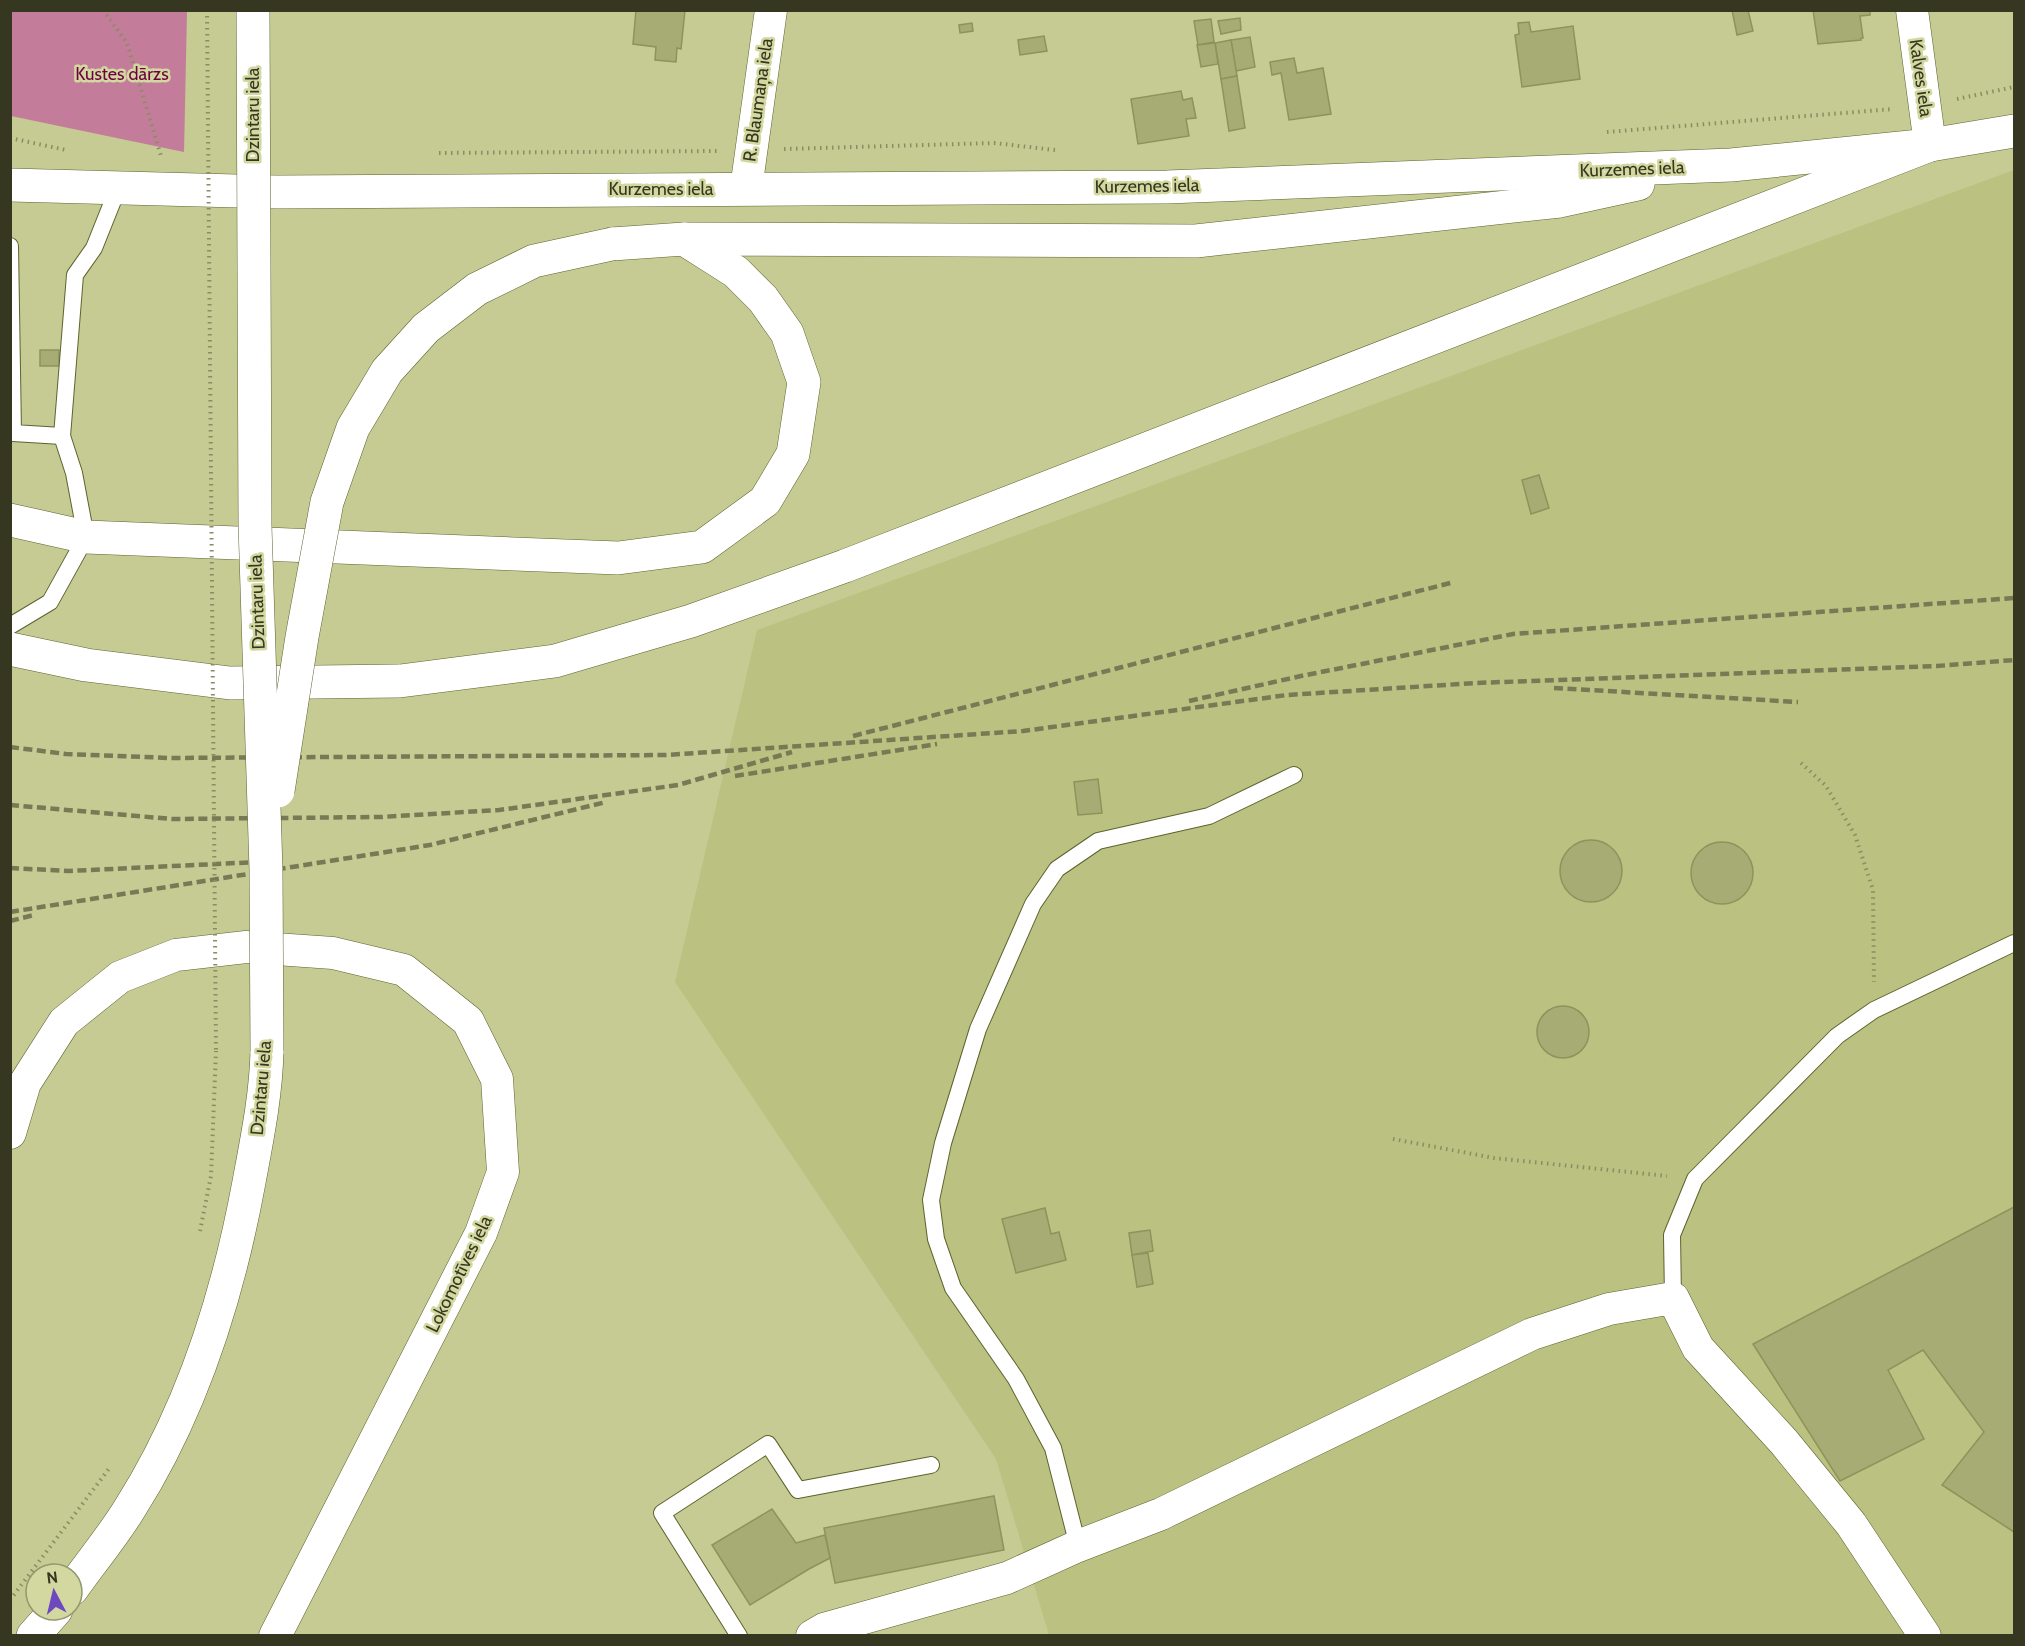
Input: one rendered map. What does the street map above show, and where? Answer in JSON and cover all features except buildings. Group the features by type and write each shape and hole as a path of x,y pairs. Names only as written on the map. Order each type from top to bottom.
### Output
{"highway":[{"name":"Dzintaru iela","path":"84,1572 130,1508 176,1425 208,1348 229,1276 259,1129 267,1051 266,870 255,525 253,10"},
{"name":"Kurzemes iela","path":"10,185 277,192 1167,187 1731,165 1930,145 2014,131"},
{"path":"10,649 86,665 230,683 400,681 555,661 691,621 844,566 1930,145"},
{"path":"266,870 302,637 327,502 353,428 387,371 426,328 477,289 534,261 612,244 684,239 1196,241 1560,201 1731,165"},
{"name":"Dzintaru iela","path":"10,520 86,537 618,558 702,547 765,501 793,454 804,382 786,333 763,299 735,272 684,239"},
{"path":"33,1635 45,1622"}],"street":[{"name":"R. Blaumaņa iela","path":"746,189 771,10"},
{"name":"Kalves iela","path":"1912,10 1930,145"},
{"name":"Lokomotīves iela","path":"10,1133 25,1083 64,1022 120,977 176,955 246,947 333,953 404,970 468,1021 498,1079 503,1172 481,1233 275,1635"},
{"path":"818,1632 1007,1578 1078,1546 1161,1515 1532,1334 1609,1309 1673,1298 1698,1348 1784,1442 1851,1524 1925,1635"}],"lane":[{"path":"10,626 50,602 86,537 74,473 62,436 75,275 94,248 118,188"},
{"path":"10,246 13,433 62,436"},
{"path":"1078,1546 1053,1448 1016,1379 953,1288 936,1239 931,1200 943,1143 978,1029 1033,904 1057,869 1098,841 1209,816 1294,775"},
{"path":"1673,1298 1672,1235 1695,1179 1837,1036 1874,1010 2014,943"},
{"path":"739,1635 662,1513 768,1444 798,1490 931,1465"}],"path":[{"path":"103,10 127,43 161,156"},
{"path":"200,1234 211,1176 216,1051 207,10"},
{"path":"1604,132 1925,106 2014,87"},
{"path":"10,138 68,150"},
{"path":"435,153 751,150 994,143 1065,152"},
{"path":"150,156 172,156"},
{"path":"206,156 218,156"},
{"path":"1801,763 1826,786 1855,835 1873,890 1874,1010"},
{"path":"1393,1139 1494,1158 1695,1179"},
{"path":"10,1600 111,1466"}],"shaded area":[{"path":"2014,170 2014,1635 1049,1635 996,1459 675,982 757,630"}],"green space":[{"name":"Kustes dārzs","path":"11,10 187,11 184,152 11,116"}],"railway":[{"path":"853,736 1454,582"},
{"path":"1189,701 1301,676 1513,634 2014,598"},
{"path":"10,747 66,754 170,758 666,755 1023,731 1287,695 1476,683 1937,666 2014,660"},
{"path":"1554,688 1798,702"},
{"path":"735,776 937,744"},
{"path":"10,805 172,819 381,817 499,810 678,785 792,752"},
{"path":"10,912 430,845 606,802"},
{"path":"10,868 69,871 279,861"},
{"path":"10,921 34,915"}]}
